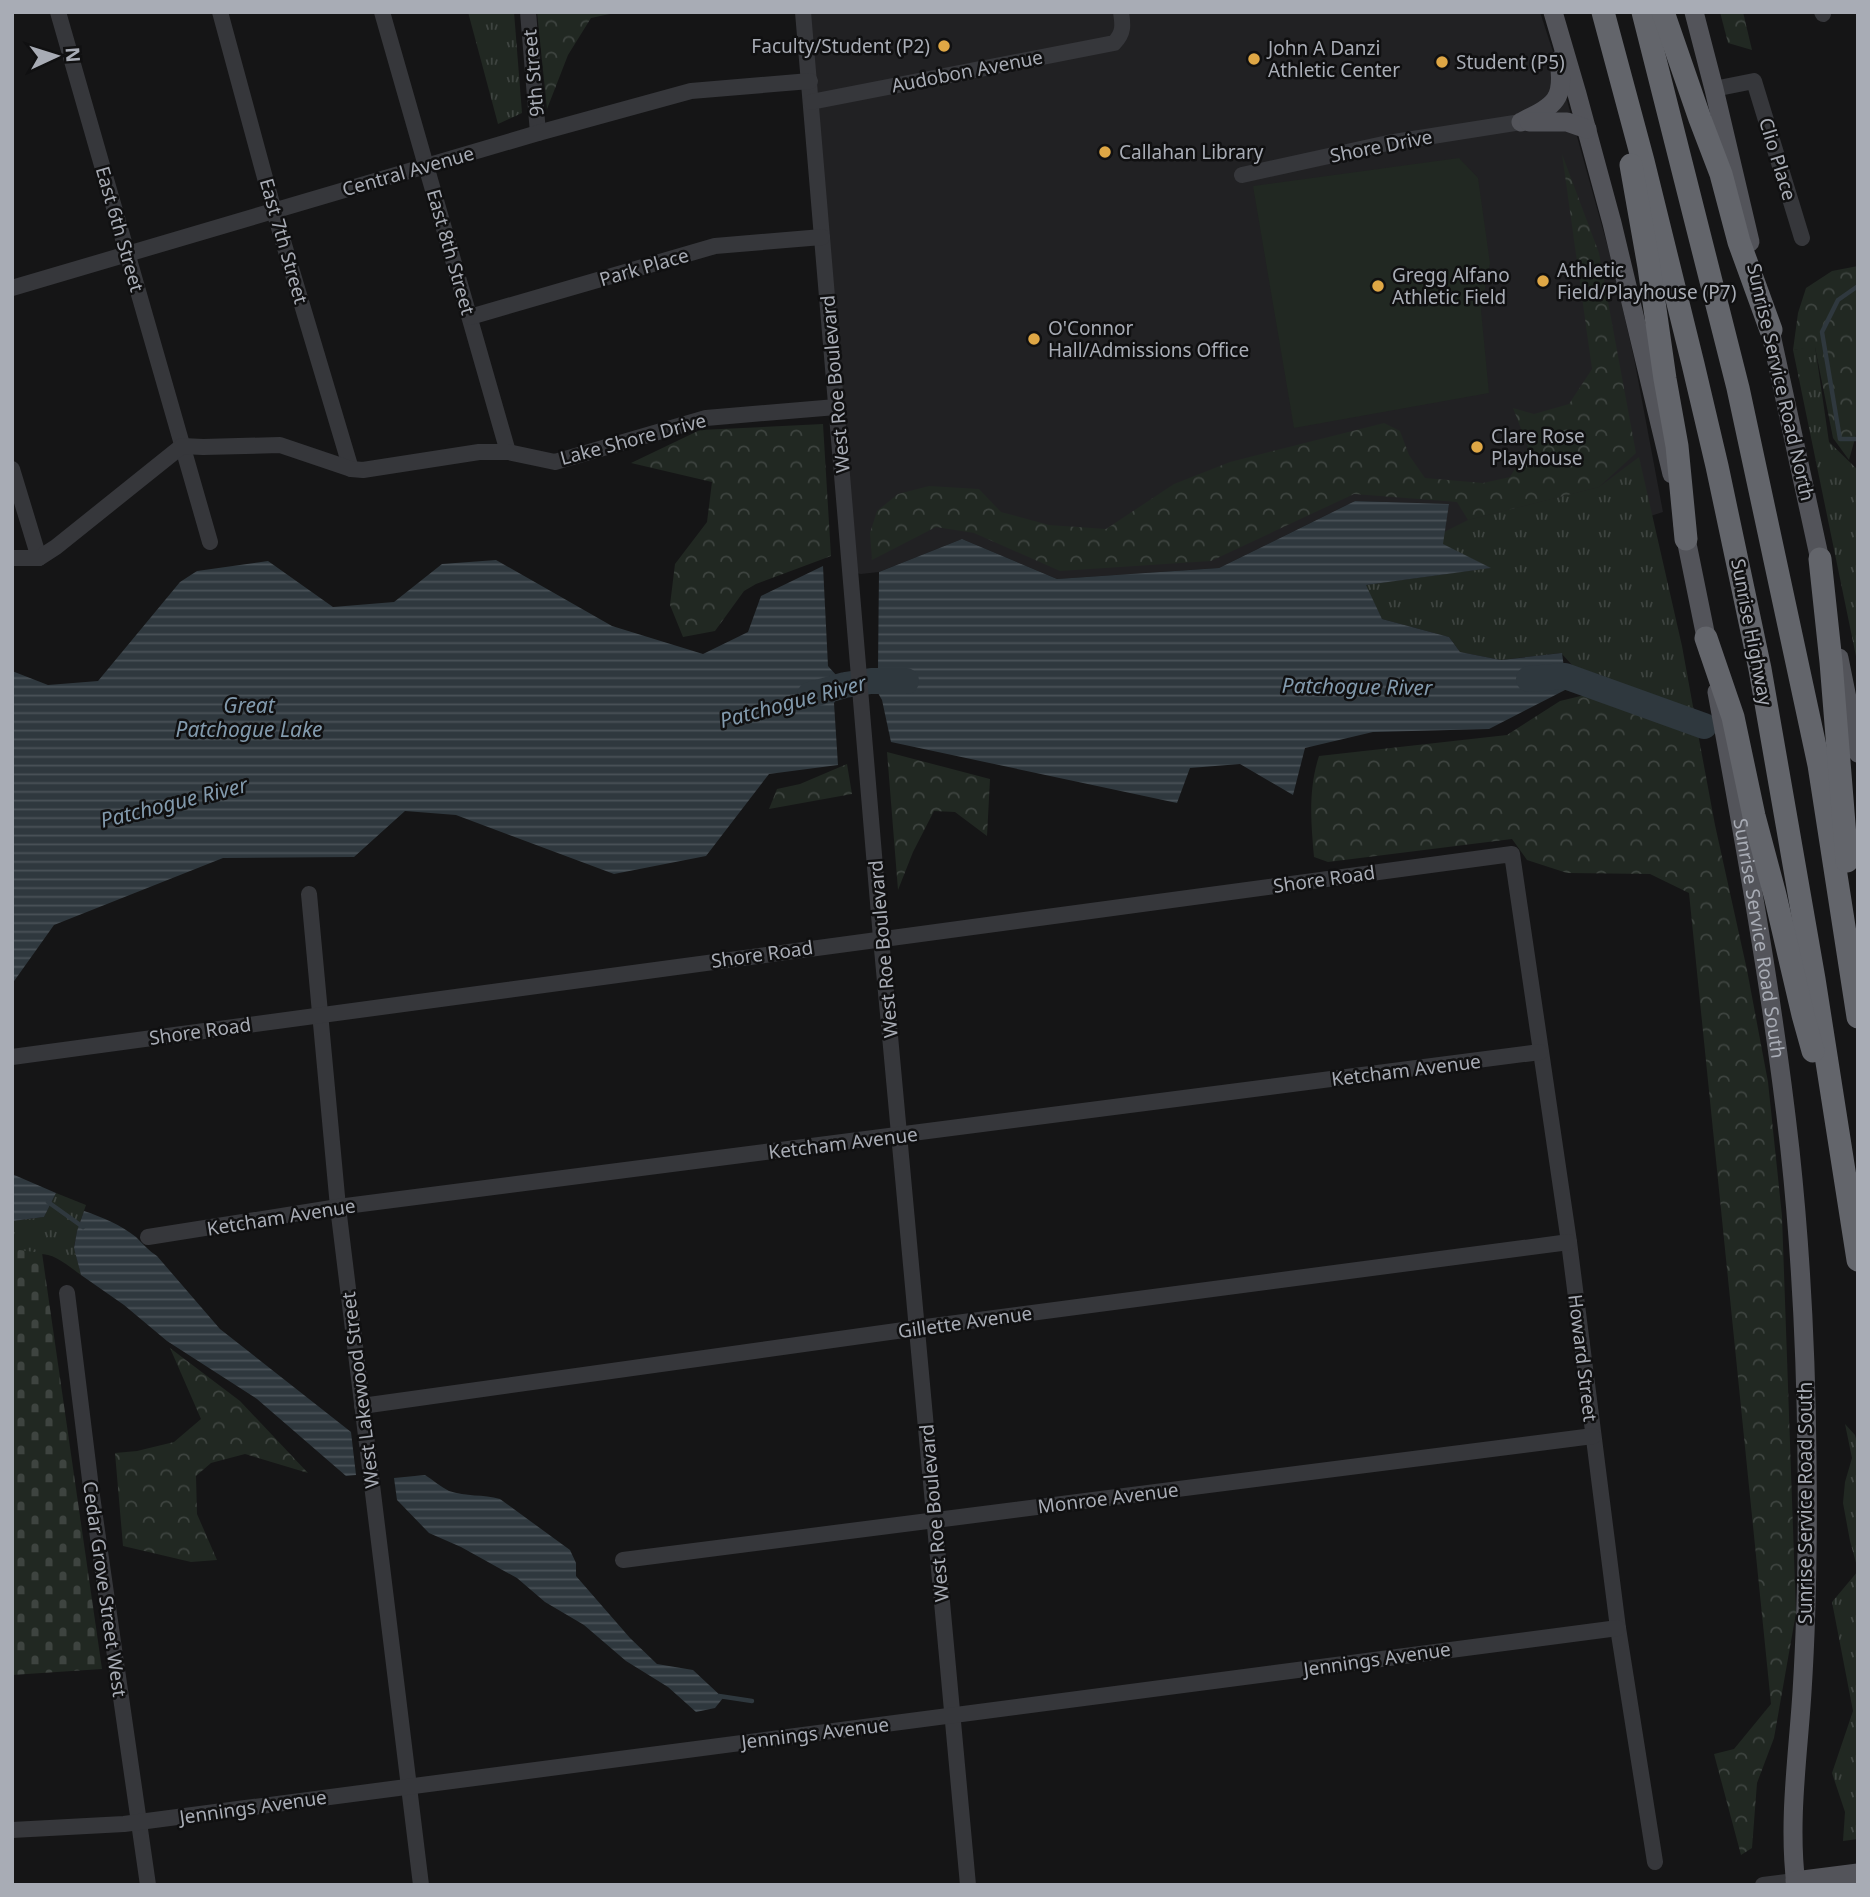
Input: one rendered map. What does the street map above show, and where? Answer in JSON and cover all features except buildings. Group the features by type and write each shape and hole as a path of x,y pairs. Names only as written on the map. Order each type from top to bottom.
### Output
{"highway":[{"name":"Sunrise Highway","path":"1603,12 1693,363 1760,669 1798,877 1858,1261"},
{"name":"Sunrise Highway","path":"1643,12 1738,387 1819,765 1857,1014"},
{"path":"1663,12 1721,174 1739,242 1771,330"},
{"path":"1616,60 1635,196 1677,446 1686,539"},
{"path":"1820,559 1847,853 1857,1014"},
{"path":"1706,638 1733,717 1754,816 1803,1015 1838,1135"}],"main road":[{"name":"Sunrise Service Road North","path":"1694,12 1771,330 1858,753"},
{"path":"1521,122 1544,111 1560,93 1562,76 1553,13"},
{"name":"Sunrise Service Road South","path":"1553,13 1612,223 1686,539 1746,849 1790,1152 1806,1394 1807,1536 1793,1849 1796,1883"},
{"path":"1521,122 1567,122 1587,129"},
{"path":"1796,1883 1858,1872"}],"street":[{"name":"East 6th Street","path":"58,12 210,542"},
{"name":"East 7th Street","path":"220,12 274,211 351,469"},
{"name":"East 8th Street","path":"382,12 508,452"},
{"name":"9th Street","path":"528,12 538,133"},
{"name":"West Roe Boulevard","path":"803,12 881,938 968,1885"},
{"name":"Audobon Avenue","path":"811,102 1114,43 1123,27 1121,12"},
{"name":"Central Avenue","path":"12,288 538,133 691,91 810,81"},
{"name":"Clio Place","path":"1714,89 1754,81 1802,238"},
{"name":"Shore Drive","path":"1242,175 1388,143 1521,122"},
{"name":"Park Place","path":"470,317 715,246 822,237"},
{"name":"Lake Shore Drive","path":"182,446 280,445 351,469 363,470 479,452 508,452 555,461 705,418 836,407"},
{"path":"12,558 39,558 56,547 182,446"},
{"path":"12,469 39,558"},
{"name":"Shore Road","path":"12,1057 1512,854"},
{"name":"Howard Street","path":"1512,854 1569,1241 1618,1628 1655,1862"},
{"name":"West Lakewood Street","path":"309,894 338,1207 421,1885"},
{"name":"Ketcham Avenue","path":"148,1237 338,1207 1540,1052"},
{"name":"Gillette Avenue","path":"362,1406 1569,1241"},
{"name":"Cedar Grove Street West","path":"67,1293 96,1523 148,1885"},
{"name":"Monroe Avenue","path":"623,1560 1593,1436"},
{"name":"Jennings Avenue","path":"12,1830 124,1824 1618,1628"},
{"path":"1763,1885 1796,1883"}],"shaded area":[{"path":"803,12 1540,12 1612,262 1634,358 1663,512 1491,568 1442,544 1449,504 1355,501 1219,568 1057,579 962,539 879,572 851,572"}],"green space":[{"path":"468,12 514,12 522,113 498,124"},
{"path":"537,12 619,12 591,18 568,55 547,109"},
{"path":"1720,12 1743,12 1752,50 1728,43"},
{"path":"1562,154 1599,253 1636,453 1599,487 1468,520 1457,502 1354,494 1211,561 1060,571 974,533 936,527 872,560 870,533 877,511 898,494 929,486 979,489 1001,512 1049,525 1106,529 1174,484 1230,462 1384,423 1400,431 1409,455 1425,478 1483,483 1510,477 1528,447 1513,408 1534,414 1569,404 1592,369"},
{"name":"Gregg Alfano Athletic Field","path":"1459,158 1478,178 1490,263 1481,310 1489,393 1294,428 1253,186"},
{"path":"1858,266 1858,428 1849,460 1833,438 1815,347 1793,350 1798,313 1806,288 1832,271"},
{"path":"1815,346 1829,442 1858,470 1858,666 1793,350"},
{"path":"823,424 831,556 756,584 744,591 715,631 683,637 670,605 675,564 707,522 712,482 631,463 700,430"},
{"path":"1639,457 1682,646 1696,723 1603,676 1573,666 1561,653 1501,660 1460,652 1449,637 1382,619 1365,585 1490,568 1442,544 1444,532 1468,520 1599,487"},
{"path":"1593,693 1646,717 1696,723 1768,1082 1782,1216 1796,1613 1774,1738 1757,1783 1752,1848 1741,1855 1714,1754 1734,1749 1771,1704 1689,893 1650,874 1567,873 1527,860 1512,839 1328,862 1314,857 1312,794 1319,756 1507,735 1560,701"},
{"path":"887,752 990,779 987,836 955,812 934,811 913,852 898,890"},
{"path":"847,764 852,794 769,809 777,789 800,784"},
{"path":"56,1193 86,1205 74,1247 81,1275 49,1255 34,1254 12,1258 12,1221 44,1217"},
{"path":"12,1249 42,1253 102,1669 12,1675"},
{"path":"170,1348 240,1401 308,1473 245,1454 211,1463 196,1476 197,1514 217,1560 191,1562 123,1546 115,1453 174,1442 201,1419"},
{"path":"1845,1424 1855,1435 1858,1446 1858,1570 1843,1503 1845,1482 1852,1458"},
{"path":"1858,1571 1858,1839 1843,1841 1845,1812 1832,1773 1853,1711 1832,1602"}],"water":[{"path":"1355,501 1449,504 1443,544 1491,568 1366,585 1382,619 1449,637 1460,652 1501,660 1562,653 1567,689 1489,729 1373,732 1305,748 1293,795 1240,764 1190,768 1177,803 891,742 882,700 871,681 878,668 879,572 962,539 1057,579 1219,568"},
{"name":"Great Patchogue Lake","path":"496,560 612,626 703,654 748,632 761,596 823,566 828,666 845,685 834,703 838,765 769,774 706,856 614,874 456,815 405,811 354,857 223,858 54,925 12,984 12,671 48,685 98,681 180,582 197,571 268,561 333,607 394,602 442,564"},
{"path":"12,1174 56,1193 44,1217 12,1221"},
{"path":"84,1211 111,1222 136,1237 157,1256 220,1329 351,1432 356,1475 346,1476 257,1399 167,1341 124,1305 81,1275 74,1248"},
{"path":"425,1475 449,1491 500,1499 570,1550 576,1563 576,1576 630,1638 657,1664 693,1670 723,1698 715,1708 696,1712 668,1687 626,1661 584,1625 545,1602 517,1578 461,1547 429,1533 397,1500 394,1478"}],"waterway":[{"path":"1858,286 1838,300 1822,332 1840,439 1858,439"},
{"name":"Patchogue River","path":"1529,679 1565,676 1704,726"},
{"name":"Patchogue River","path":"810,695 871,681 906,681"},
{"path":"48,1202 83,1227"},
{"path":"719,1696 752,1701"}],"place":[{"name":"Faculty/Student (P2)","path":"944,46"},
{"name":"John A Danzi Athletic Center","path":"1254,59"},
{"name":"Student (P5)","path":"1442,62"},
{"name":"Callahan Library","path":"1105,152"},
{"name":"Athletic Field/Playhouse (P7)","path":"1543,281"},
{"name":"Gregg Alfano Athletic Field","path":"1378,286"},
{"name":"O'Connor Hall/Admissions Office","path":"1034,339"},
{"name":"Clare Rose Playhouse","path":"1477,447"}]}
